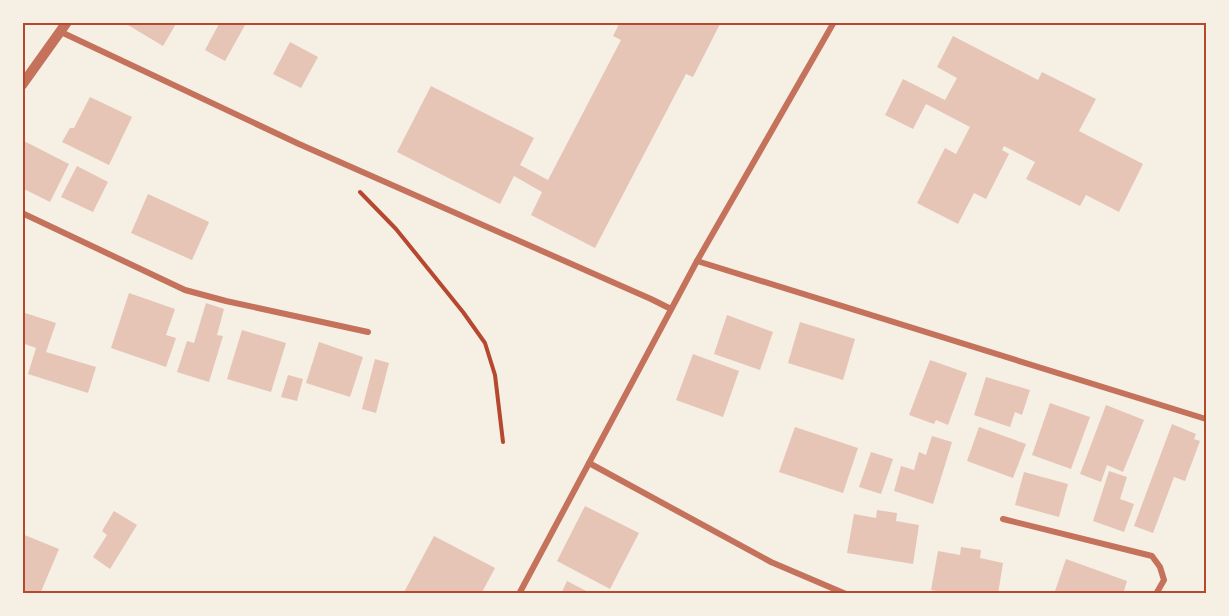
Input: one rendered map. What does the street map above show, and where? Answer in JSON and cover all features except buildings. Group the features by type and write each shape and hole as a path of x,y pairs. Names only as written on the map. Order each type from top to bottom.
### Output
{"street":[{"path":"519,594 697,261 834,22"},
{"path":"22,85 64,28 299,144 671,309"},
{"path":"22,213 185,290 368,332"},
{"path":"697,261 1206,419"},
{"path":"589,463 771,562 846,594"},
{"path":"1003,519 1152,556 1160,567 1164,580 1156,594"}],"path":[{"path":"340,162 350,182 396,229 485,343 495,375 503,442"}]}
